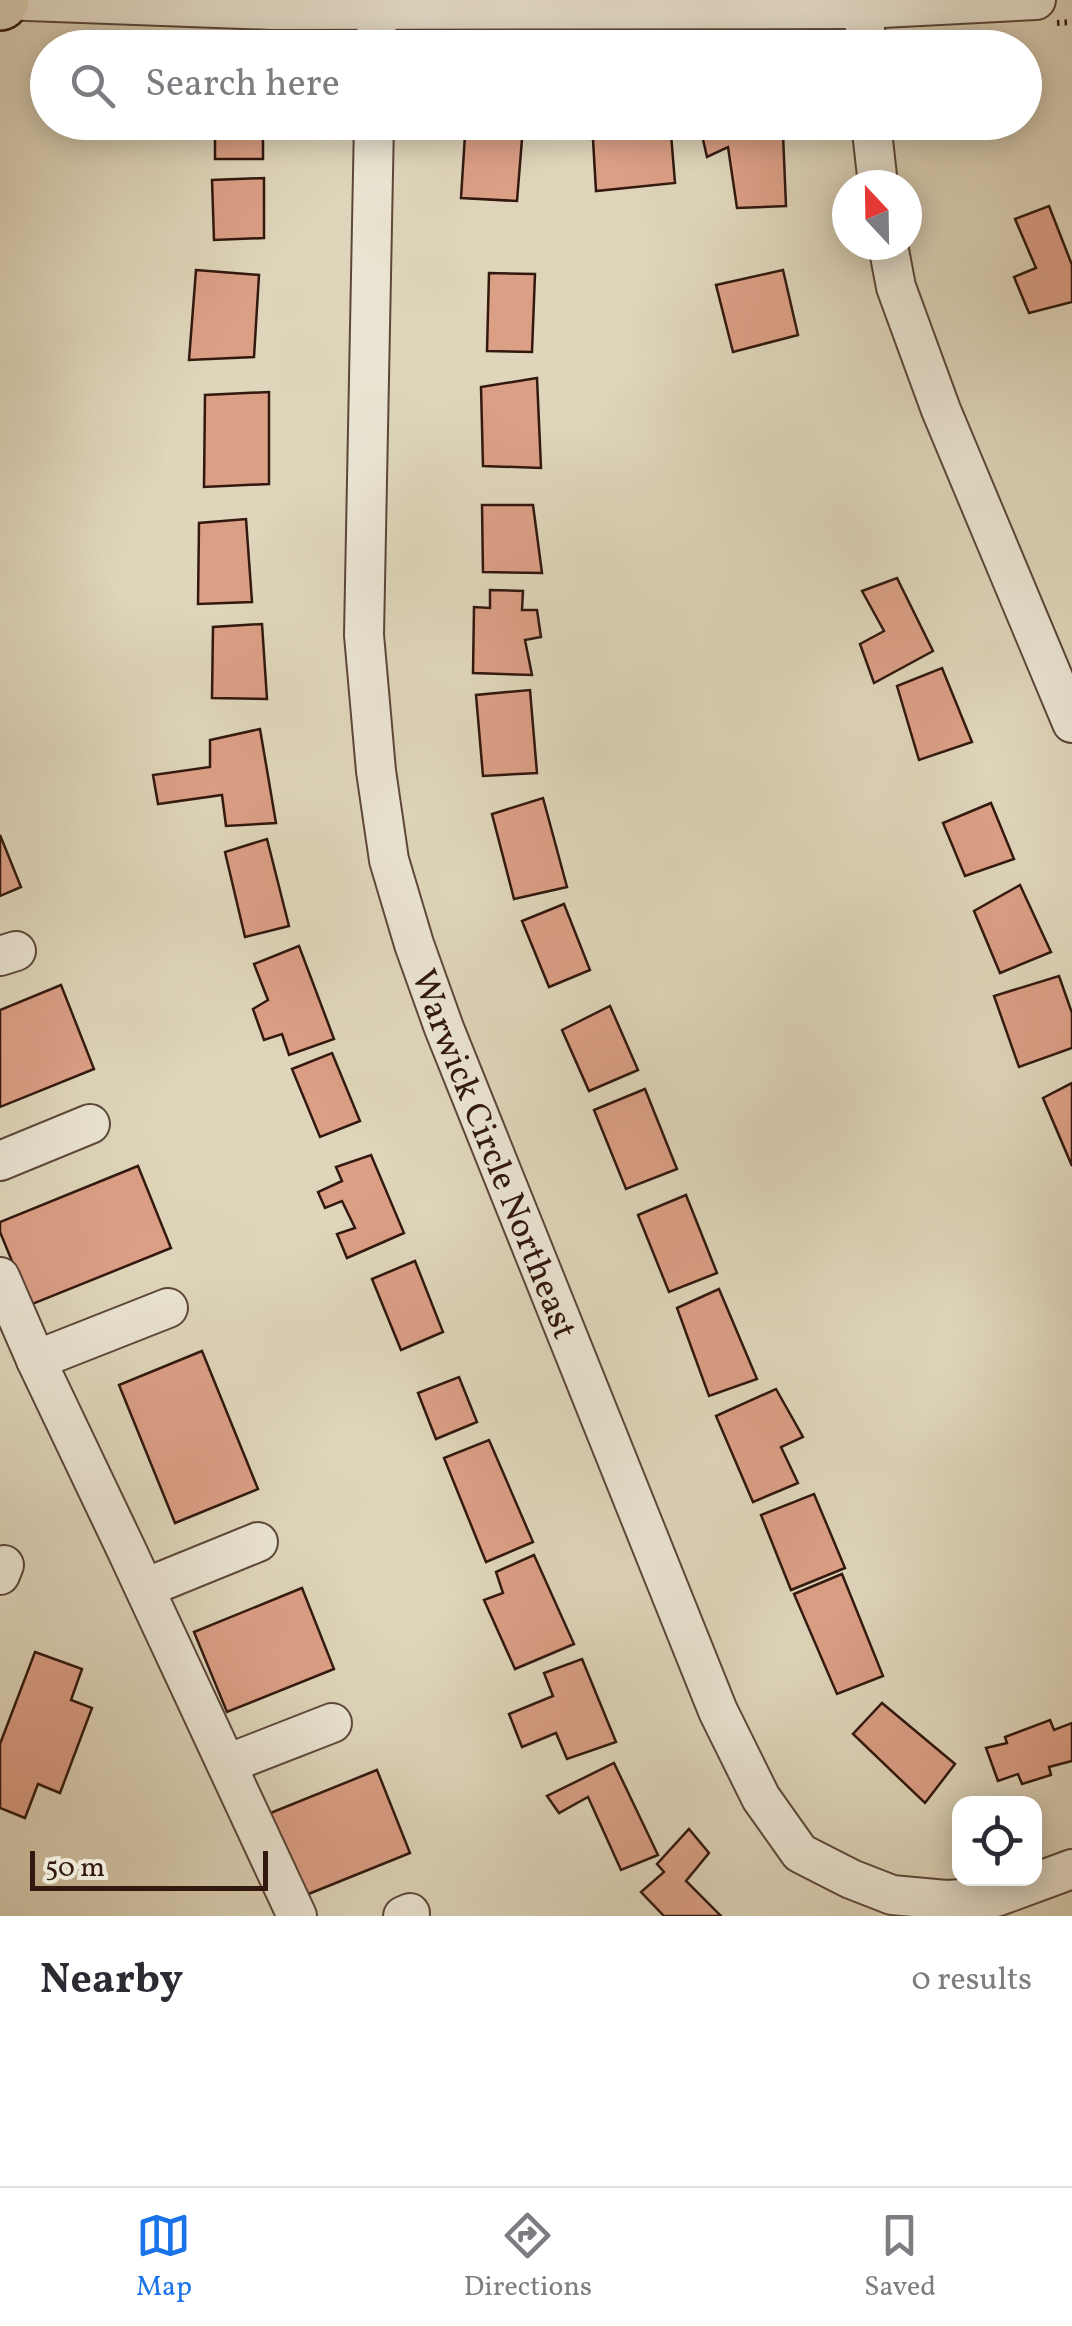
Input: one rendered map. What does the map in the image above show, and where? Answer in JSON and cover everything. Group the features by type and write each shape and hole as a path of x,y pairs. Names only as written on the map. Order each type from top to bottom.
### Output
{"street":[{"path":"0,1 272,10 863,9 1036,0"},
{"path":"376,30 377,9"},
{"path":"863,9 865,30"},
{"name":"Warwick Circle Northeast","path":"373,140 366,654 388,860 444,1028 718,1711 761,1798 800,1853 851,1879 892,1895 946,1900 996,1896 1072,1870"},
{"path":"872,140 876,170"},
{"path":"891,260 896,287 941,410 1072,724"},
{"path":"0,1162 90,1124"},
{"path":"0,1277 297,1916"},
{"path":"36,1360 168,1308"},
{"path":"145,1588 258,1542"},
{"path":"227,1764 332,1723"}],"building":[{"path":"215,140 263,140 263,159 215,159"},
{"path":"465,140 522,140 517,201 461,198"},
{"path":"593,140 671,140 675,183 596,191"},
{"path":"703,140 783,140 786,206 737,208 728,147 707,157"},
{"path":"264,178 264,238 214,240 212,180"},
{"path":"1049,206 1072,265 1072,302 1029,313 1014,277 1036,268 1015,219"},
{"path":"196,270 259,275 254,357 189,360"},
{"path":"783,270 798,335 733,352 716,285"},
{"path":"489,273 535,274 532,352 487,351"},
{"path":"537,378 541,468 483,466 481,387"},
{"path":"269,392 269,484 204,487 205,395"},
{"path":"482,505 533,505 542,573 483,572"},
{"path":"246,519 252,602 198,604 199,523"},
{"path":"897,578 933,651 874,683 860,644 884,631 862,591"},
{"path":"490,590 523,591 522,610 537,610 541,637 525,640 532,675 473,673 474,607 490,608"},
{"path":"262,624 267,699 212,698 213,627"},
{"path":"942,668 972,742 919,760 897,686"},
{"path":"530,690 537,773 483,776 476,695"},
{"path":"260,729 276,823 226,826 222,795 158,804 153,775 210,767 210,740"},
{"path":"543,798 567,887 514,899 492,814"},
{"path":"991,803 1014,859 965,876 943,823"},
{"path":"0,835 21,887 0,896"},
{"path":"267,839 289,926 245,937 225,852"},
{"path":"1020,885 1051,952 1000,973 974,911"},
{"path":"564,904 590,970 549,987 522,921"},
{"path":"299,946 334,1039 289,1055 282,1034 264,1040 253,1009 268,1000 254,964"},
{"path":"1059,976 1072,1013 1072,1048 1019,1067 994,996"},
{"path":"61,985 94,1069 0,1107 0,1010"},
{"path":"610,1006 638,1070 589,1091 562,1030"},
{"path":"332,1053 360,1121 320,1137 292,1069"},
{"path":"1072,1083 1072,1166 1043,1098"},
{"path":"645,1089 677,1169 626,1189 594,1110"},
{"path":"371,1155 404,1233 347,1258 337,1234 355,1228 342,1201 325,1208 318,1192 342,1181 336,1167"},
{"path":"138,1166 171,1248 30,1305 0,1232 0,1222"},
{"path":"686,1195 717,1273 669,1292 638,1215"},
{"path":"415,1261 443,1332 401,1350 372,1279"},
{"path":"719,1289 757,1379 709,1396 677,1308"},
{"path":"202,1351 258,1489 175,1523 119,1385"},
{"path":"459,1377 477,1422 436,1439 418,1393"},
{"path":"776,1389 803,1437 781,1447 798,1483 753,1502 716,1416"},
{"path":"489,1440 533,1542 486,1562 444,1458"},
{"path":"814,1494 845,1568 791,1590 761,1515"},
{"path":"534,1555 574,1644 515,1669 484,1600 503,1593 496,1572"},
{"path":"842,1574 883,1676 837,1694 794,1594"},
{"path":"302,1588 334,1669 227,1712 194,1632"},
{"path":"35,1652 82,1669 71,1700 92,1708 60,1793 38,1784 25,1818 0,1808 0,1744"},
{"path":"582,1659 616,1742 567,1759 556,1733 522,1747 509,1714 553,1696 544,1673"},
{"path":"882,1703 955,1764 925,1803 853,1734"},
{"path":"1050,1720 1054,1730 1072,1723 1072,1761 1049,1767 1051,1775 1022,1784 1018,1774 998,1781 986,1748 1007,1743 1005,1737"},
{"path":"614,1763 658,1855 621,1870 588,1797 559,1813 547,1796"},
{"path":"377,1770 410,1853 301,1897 268,1814"},
{"path":"689,1829 709,1853 686,1881 721,1916 664,1916 641,1892 664,1872 657,1864"}]}
